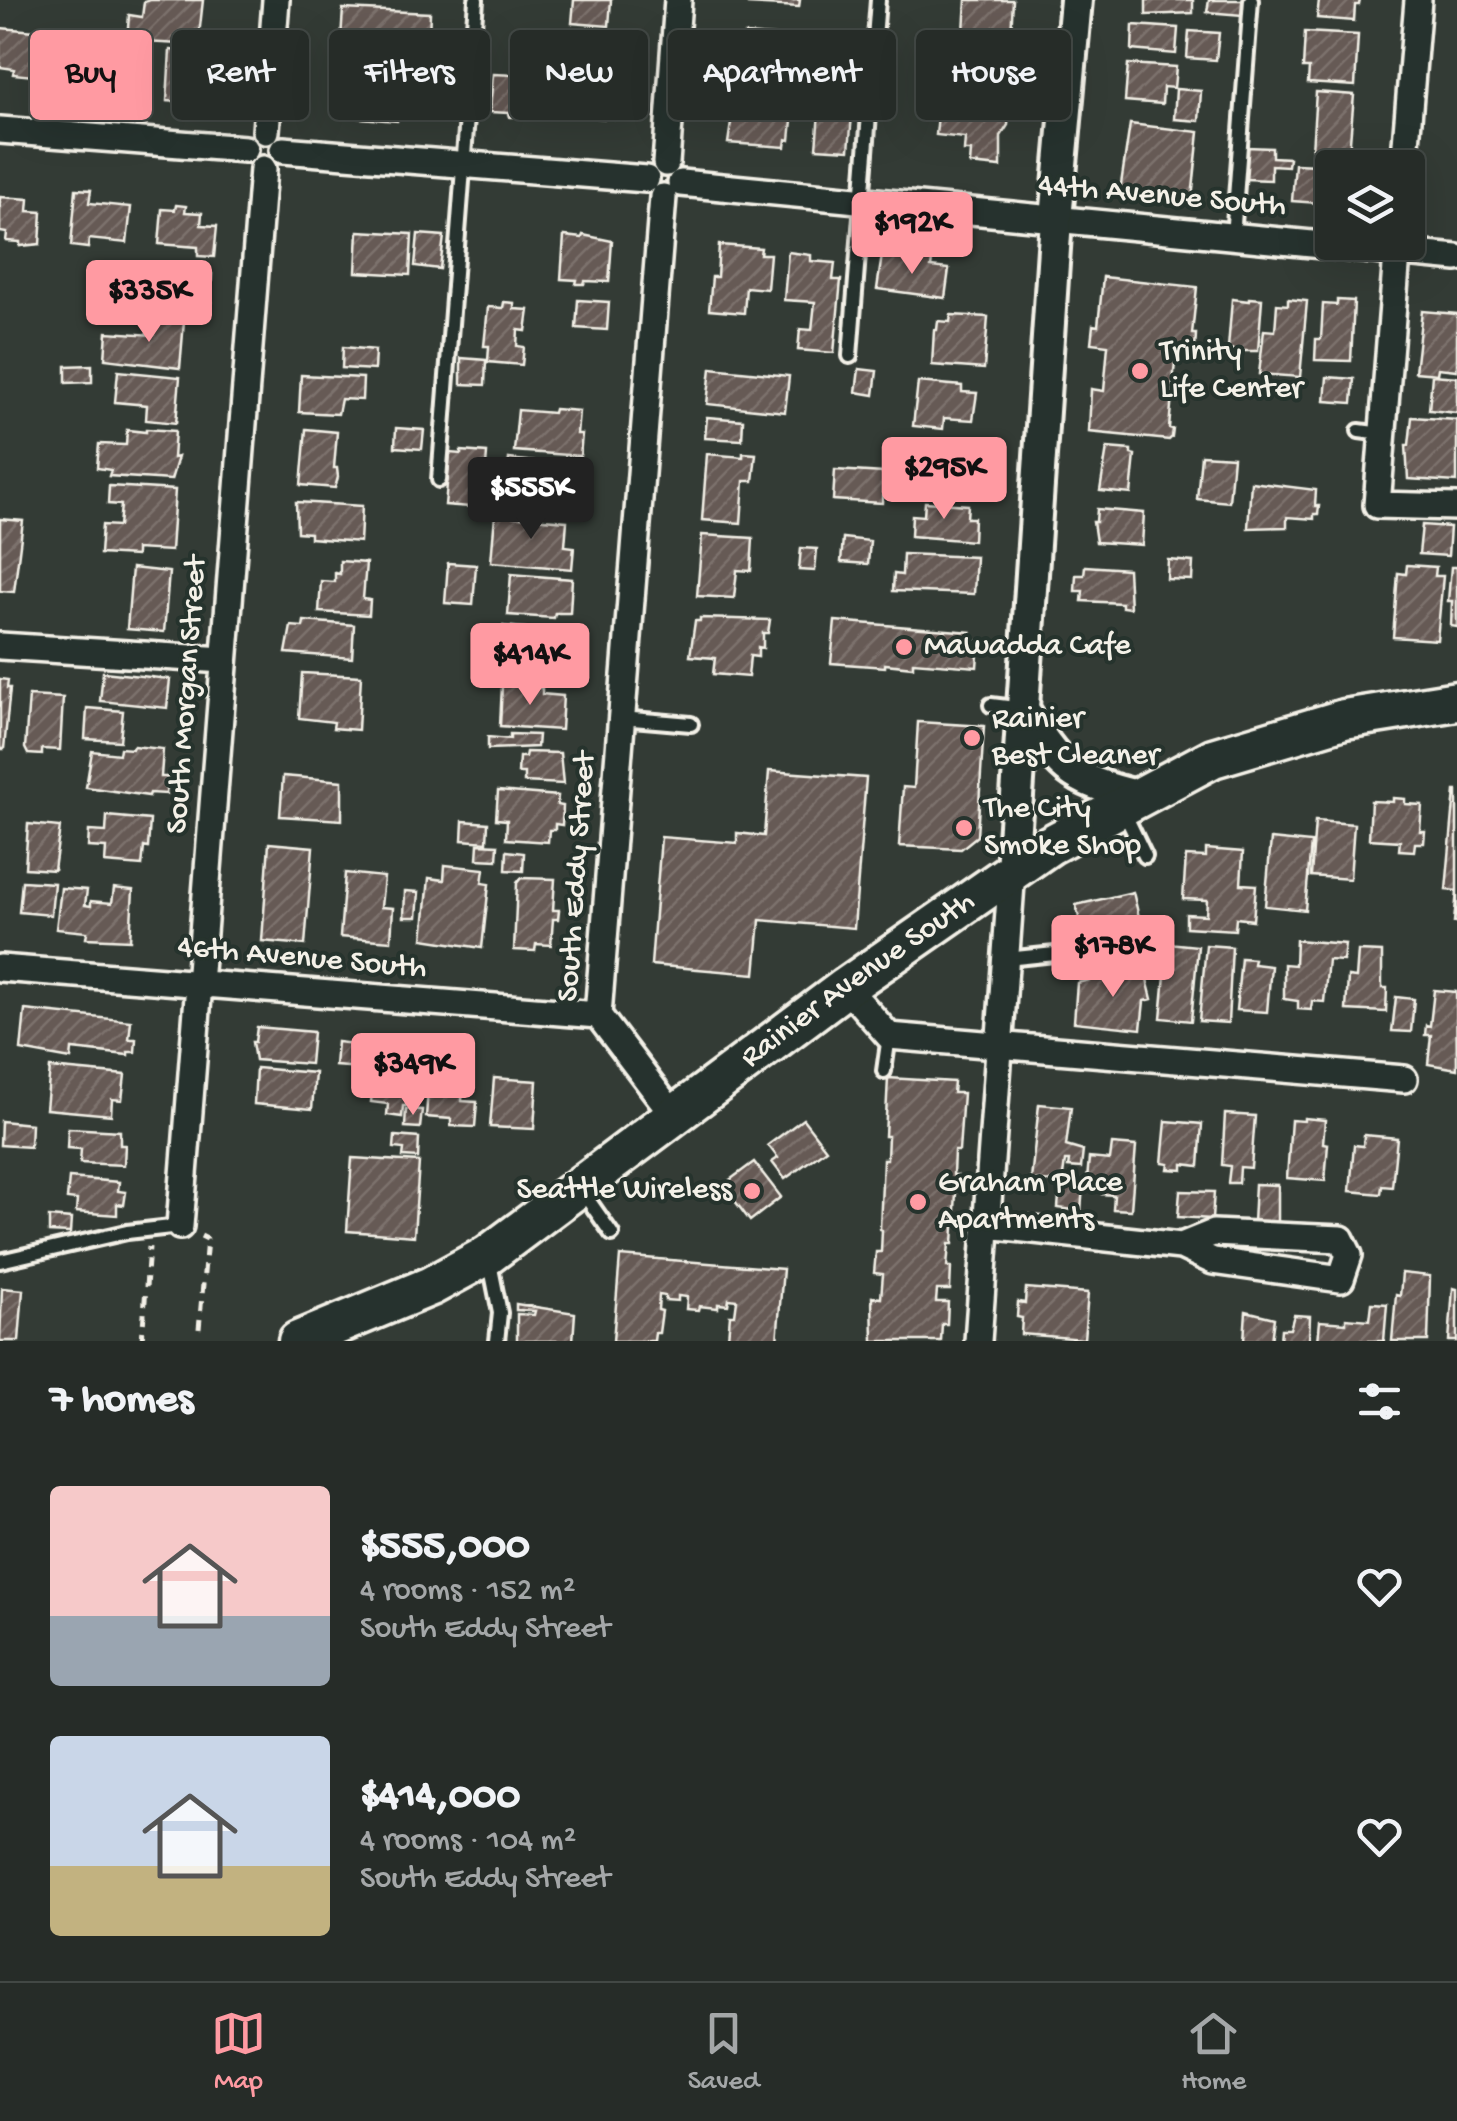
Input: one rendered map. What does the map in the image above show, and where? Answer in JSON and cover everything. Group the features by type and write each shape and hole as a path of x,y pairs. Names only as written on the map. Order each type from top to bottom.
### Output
{"main road":[{"name":"Rainier Avenue South","path":"298,1341 431,1286 488,1255 846,987 1012,870 1129,801 1213,758 1276,737 1380,712 1457,701"}],"street":[{"path":"266,131 276,0"},
{"name":"South Eddy Street","path":"676,1118 598,1016 678,0"},
{"path":"978,1341 1056,219 1076,0"},
{"path":"1406,150 1418,0"},
{"path":"0,130 245,149"},
{"path":"266,131 280,138 284,150 279,163 263,170 250,163 245,149 252,135 266,131"},
{"name":"44th Avenue South","path":"284,150 664,180 1056,219 1223,243 1315,245"},
{"name":"South Morgan Street","path":"180,1226 263,170"},
{"name":"44th Avenue South","path":"1425,252 1457,258"},
{"path":"1396,260 1371,432 1377,504 1457,507"},
{"path":"0,646 224,660"},
{"path":"1022,709 1053,758 1066,770 1129,801"},
{"name":"46th Avenue South","path":"0,968 598,1016"},
{"path":"846,987 889,1036 1404,1078"},
{"path":"987,1225 1181,1246 1213,1261 1341,1278 1348,1256 1342,1239 1213,1233 1181,1246"}],"lane":[{"path":"440,480 476,0"},
{"path":"850,356 878,0"},
{"path":"1223,243 1251,0"},
{"path":"991,705 1022,709"},
{"path":"621,718 691,724"},
{"path":"1129,801 1146,856"},
{"path":"1006,959 1142,945"},
{"path":"884,1071 889,1036"},
{"path":"581,1188 612,1234"},
{"path":"0,1261 127,1232 180,1226"},
{"path":"488,1255 500,1313 498,1341"}],"path":[{"path":"142,1341 149,1247 180,1226 207,1238 199,1329"}],"building":[{"path":"203,0 200,30 172,30 172,44 152,42 152,30 128,30 129,15 142,17 144,2"},
{"path":"574,0 611,0 609,26 572,23"},
{"path":"748,0 800,0 799,7 748,4"},
{"path":"966,0 1013,0 1011,30 964,30"},
{"path":"1146,0 1193,0 1193,13 1146,15"},
{"path":"1209,0 1244,0 1242,15 1207,12"},
{"path":"1319,0 1360,0 1355,5 1354,21 1317,18"},
{"path":"343,9 430,13 429,30 342,30"},
{"path":"1133,25 1178,28 1176,54 1132,50"},
{"path":"0,28 30,31 30,76 13,74 14,69 0,67"},
{"path":"1189,31 1219,33 1216,60 1187,58"},
{"path":"1305,32 1358,35 1355,86 1308,83 1309,68 1303,68"},
{"path":"170,50 172,101 167,101"},
{"path":"1128,64 1176,67 1174,88 1163,87 1162,104 1125,101"},
{"path":"493,74 510,75 510,117 509,113 490,112"},
{"path":"1176,89 1201,91 1199,121 1174,119"},
{"path":"1316,92 1354,95 1349,150 1312,150"},
{"path":"731,120 792,120 790,140 786,139 785,147 728,143"},
{"path":"818,120 852,120 849,150 816,148"},
{"path":"938,120 1008,120 1001,136 1001,167 970,164 971,151 964,151 965,138 936,135"},
{"path":"1130,124 1199,132 1192,199 1120,191"},
{"path":"1246,147 1272,148 1272,157 1289,158 1288,166 1271,165 1271,180 1245,179"},
{"path":"1295,164 1315,165 1315,203 1292,201"},
{"path":"76,189 91,190 89,203 131,207 127,243 89,239 88,248 71,246"},
{"path":"0,197 29,199 28,211 42,212 40,244 20,246 20,242 6,241 7,233 0,232"},
{"path":"176,205 186,206 185,212 202,213 201,225 217,226 214,257 198,256 198,247 159,244 162,209 175,210"},
{"path":"358,231 412,234 410,275 356,272"},
{"path":"418,234 444,236 440,269 415,266"},
{"path":"564,236 612,241 609,282 576,284 577,280 561,279"},
{"path":"719,245 761,248 760,254 770,254 767,289 746,287 744,313 709,310"},
{"path":"788,252 811,255 811,261 835,263 833,280 841,280 834,353 798,350 800,329 812,330 815,302 784,300"},
{"path":"882,255 932,261 931,267 949,269 945,298 877,289"},
{"path":"184,273 212,274 211,302 183,300"},
{"name":"Trinity Life Center","path":"1103,277 1197,287 1192,334 1196,334 1195,350 1176,351 1169,428 1173,429 1169,440 1089,432 1091,389 1104,391 1108,345 1091,343 1093,325 1098,326"},
{"path":"1232,299 1262,299 1258,351 1228,348"},
{"path":"1288,299 1307,301 1300,377 1259,374 1264,330 1275,331 1277,304 1288,305"},
{"path":"578,300 609,302 607,330 576,328"},
{"path":"1337,300 1354,301 1351,361 1315,360 1323,304 1337,305"},
{"path":"504,302 514,303 514,309 529,310 526,331 518,330 517,346 524,347 522,365 488,362 489,346 484,346 488,307 503,308"},
{"path":"1422,311 1457,314 1457,370 1438,368 1437,374 1415,372"},
{"path":"951,315 988,317 984,369 932,365 934,330 938,321 950,322"},
{"path":"155,318 184,321 180,368 105,359 107,332 154,335"},
{"path":"343,347 375,350 374,370 342,368"},
{"path":"461,358 486,360 485,385 461,384"},
{"path":"92,365 92,382 66,383 66,366"},
{"path":"711,368 789,376 785,412 707,404"},
{"path":"859,369 877,371 874,395 856,392"},
{"path":"118,371 180,377 176,423 146,420 147,405 115,402"},
{"path":"301,375 363,378 362,400 341,399 338,414 299,412"},
{"path":"1432,375 1457,377 1457,413 1429,410"},
{"path":"1327,377 1354,379 1352,403 1325,401"},
{"path":"918,382 962,386 962,392 977,393 973,420 944,418 943,429 913,426"},
{"path":"554,409 579,411 580,456 514,451 518,410 553,413"},
{"path":"707,417 743,420 742,440 705,438"},
{"path":"1412,417 1457,420 1457,482 1408,479 1406,445"},
{"path":"396,428 424,430 422,449 395,447"},
{"path":"306,429 337,432 335,488 301,485"},
{"path":"127,430 175,431 173,458 178,457 171,480 109,476 111,470 97,468 99,444 126,445"},
{"path":"917,447 972,452 971,464 978,465 976,487 909,483 911,465 905,464 907,450"},
{"path":"1107,448 1131,450 1135,455 1131,494 1100,491"},
{"path":"450,453 487,453 483,508 445,505"},
{"path":"743,453 756,454 753,481 744,481 741,523 702,520 707,454 743,457"},
{"path":"1201,455 1233,457 1229,502 1197,499"},
{"path":"509,459 571,466 571,501 505,494"},
{"path":"835,470 884,473 882,503 833,500"},
{"path":"1251,482 1316,490 1318,514 1314,514 1314,519 1287,517 1287,527 1248,528"},
{"path":"109,486 175,490 171,551 136,549 136,556 100,554 102,525 119,526 121,505 108,504"},
{"path":"296,502 362,506 360,542 310,538 310,533 297,532"},
{"path":"925,502 968,505 967,518 974,518 973,541 911,536 912,515 924,516"},
{"path":"1097,509 1144,513 1142,545 1096,542 1093,522"},
{"path":"495,515 567,521 565,546 574,547 572,569 491,562"},
{"path":"0,519 23,521 14,592 0,591"},
{"path":"1422,525 1450,527 1448,556 1419,554"},
{"path":"702,535 753,538 751,571 737,570 734,598 697,596"},
{"path":"843,538 870,541 868,564 841,562"},
{"path":"801,548 817,549 815,571 799,570"},
{"path":"903,554 976,557 974,594 893,591 894,574 902,575"},
{"path":"1168,560 1193,562 1192,580 1167,579"},
{"path":"340,561 366,563 363,599 370,600 369,615 319,612 321,581 335,582 335,573 340,574"},
{"path":"448,563 476,565 473,605 445,603"},
{"path":"1407,565 1436,567 1435,576 1443,576 1437,640 1393,637 1398,573 1406,574"},
{"path":"1085,566 1128,569 1130,608 1122,607 1122,603 1082,601 1083,591 1075,591 1076,575 1084,575"},
{"path":"1451,567 1457,567 1457,627 1451,626 1452,601 1448,601"},
{"path":"132,568 169,572 164,632 127,629"},
{"path":"511,574 572,579 570,613 555,613 554,618 508,615"},
{"path":"770,620 768,633 763,633 763,648 758,647 758,657 750,656 748,677 713,674 715,658 690,656 695,621"},
{"path":"304,621 354,625 352,658 286,653 291,626 303,627"},
{"path":"835,621 971,632 970,640 979,641 977,667 913,662 913,667 831,663"},
{"path":"503,626 568,632 564,677 499,672"},
{"path":"103,672 170,679 167,708 100,701"},
{"path":"302,673 361,676 358,730 333,728 334,722 299,718"},
{"path":"0,679 8,680 10,688 4,749 0,749"},
{"path":"502,685 542,688 542,694 563,696 561,730 500,726"},
{"path":"29,696 63,698 60,750 42,749 42,755 28,754 25,748"},
{"path":"87,708 123,711 120,741 85,739"},
{"path":"918,722 984,726 977,836 961,849 899,846 903,787 914,788"},
{"path":"510,734 538,735 537,747 488,749 488,737 510,739"},
{"path":"120,748 163,749 161,777 168,777 166,794 149,796 86,787 92,751 119,754"},
{"path":"526,752 560,753 563,784 524,782 524,773 518,773 519,757 525,757"},
{"path":"769,771 866,778 854,928 760,920 755,974 651,965 661,837 737,843 737,833 764,836"},
{"path":"283,776 342,781 342,820 280,816"},
{"path":"498,791 558,796 557,805 563,806 562,825 555,824 555,830 549,830 548,842 506,839 507,820 496,819"},
{"path":"1457,791 1457,891 1446,890"},
{"path":"1393,798 1405,799 1405,804 1422,805 1420,831 1425,831 1424,843 1415,843 1414,851 1399,850 1400,841 1369,839 1371,801 1393,802"},
{"path":"107,816 150,820 142,866 105,863 106,848 88,847 89,831 106,832"},
{"path":"463,821 488,823 487,842 462,840"},
{"path":"1315,821 1354,824 1350,879 1311,876"},
{"path":"28,824 60,827 54,870 25,868"},
{"path":"1271,839 1311,843 1305,910 1265,906"},
{"path":"269,843 313,847 305,945 262,941"},
{"path":"478,844 498,845 497,860 477,859"},
{"path":"1206,849 1243,852 1241,884 1256,885 1253,920 1236,918 1235,930 1186,927 1186,914 1206,915 1207,900 1183,899 1186,856 1206,857"},
{"path":"507,851 524,853 523,871 506,870"},
{"path":"445,865 484,869 482,883 489,884 482,948 423,939 429,878 444,880"},
{"path":"345,873 384,877 381,907 393,908 391,941 340,937"},
{"path":"521,878 555,879 553,910 559,910 558,919 553,919 551,945 536,944 535,951 514,950 517,883"},
{"path":"22,881 54,883 51,915 19,912"},
{"path":"61,888 87,890 85,905 91,906 91,901 112,903 114,888 133,890 130,940 86,938 87,932 56,929"},
{"path":"405,891 419,892 417,917 404,917"},
{"path":"1133,892 1139,917 1082,930 1076,905"},
{"path":"1296,940 1345,944 1343,961 1328,960 1324,1002 1312,1001 1311,1010 1298,1009 1298,1001 1284,999 1284,964 1295,965"},
{"path":"1168,943 1198,946 1191,1021 1161,1018"},
{"path":"1206,945 1232,947 1228,1023 1199,1021"},
{"path":"1358,951 1382,952 1386,1012 1346,1010 1348,977 1356,978"},
{"path":"1241,958 1271,966 1267,1012 1236,1010"},
{"path":"1144,967 1152,999 1144,1001 1141,1029 1074,1022 1077,983"},
{"path":"1434,990 1456,992 1457,1069 1428,1064 1431,1035 1425,1035 1426,1025 1430,1026"},
{"path":"1396,997 1414,999 1411,1032 1392,1031"},
{"path":"25,1010 131,1021 129,1039 136,1039 135,1052 128,1055 72,1049 71,1059 21,1050"},
{"path":"257,1027 313,1032 310,1064 255,1060 252,1042"},
{"path":"337,1042 363,1045 361,1068 335,1066"},
{"path":"376,1055 411,1059 402,1117 387,1115 388,1104 371,1102"},
{"path":"445,1067 461,1068 462,1101 477,1102 475,1127 451,1126 451,1119 426,1117 429,1074 445,1075"},
{"path":"50,1068 125,1075 122,1100 112,1099 111,1115 46,1109"},
{"path":"256,1068 315,1073 312,1109 254,1104"},
{"path":"494,1078 537,1081 534,1129 490,1127"},
{"name":"Graham Place Apartments","path":"888,1078 954,1082 953,1093 963,1093 959,1151 954,1151 953,1175 957,1175 953,1244 949,1244 947,1267 951,1267 950,1290 937,1290 936,1302 948,1302 941,1341 873,1341 872,1297 881,1298 883,1274 874,1273 876,1252 881,1252"},
{"path":"1039,1104 1071,1107 1066,1146 1083,1151 1081,1168 1068,1167 1069,1161 1065,1161 1062,1183 1031,1180"},
{"path":"406,1109 422,1110 420,1128 405,1127"},
{"path":"1225,1114 1255,1116 1251,1168 1240,1167 1239,1183 1228,1183 1230,1166 1222,1165"},
{"path":"803,1119 826,1149 785,1179 772,1162 778,1158 768,1145"},
{"path":"1291,1120 1325,1120 1325,1181 1287,1178"},
{"path":"1,1121 31,1124 30,1147 0,1145"},
{"path":"1166,1121 1202,1124 1199,1166 1183,1164 1183,1170 1168,1169 1169,1164 1162,1163"},
{"path":"68,1128 120,1131 120,1145 125,1145 124,1165 80,1163 81,1149 67,1148"},
{"path":"1364,1135 1397,1138 1392,1187 1382,1186 1381,1194 1350,1191 1354,1145 1363,1146"},
{"path":"395,1136 419,1138 418,1158 403,1157 404,1149 394,1148"},
{"path":"1112,1144 1136,1146 1131,1210 1113,1209 1114,1195 1102,1194 1103,1182 1087,1180 1089,1158 1110,1160"},
{"path":"352,1158 419,1162 414,1236 347,1231"},
{"name":"Seattle Wireless","path":"754,1162 781,1197 750,1221 723,1185"},
{"path":"69,1178 119,1182 118,1191 126,1192 124,1205 117,1204 117,1215 76,1212 77,1200 67,1199"},
{"path":"1060,1184 1083,1186 1081,1211 1058,1208"},
{"path":"1255,1184 1278,1185 1278,1225 1253,1223"},
{"path":"1180,1191 1214,1192 1212,1219 1178,1217"},
{"path":"49,1217 71,1219 70,1233 49,1232"},
{"path":"620,1256 783,1269 777,1341 728,1338 730,1315 735,1315 737,1300 729,1299 728,1305 718,1304 718,1308 699,1306 698,1310 686,1309 687,1297 678,1296 678,1301 659,1295 658,1310 662,1311 654,1341 613,1341"},
{"path":"1402,1273 1430,1276 1428,1341 1392,1341"},
{"path":"2,1288 23,1290 19,1341 0,1341"},
{"path":"1026,1288 1088,1293 1084,1339 1021,1334 1018,1302 1025,1303"},
{"path":"1453,1288 1457,1289 1457,1341 1449,1341"},
{"path":"1372,1303 1387,1304 1384,1341 1318,1341 1320,1321 1370,1320"},
{"path":"516,1304 575,1313 573,1341 517,1341 517,1314 534,1315 535,1311 516,1310"},
{"path":"1246,1311 1274,1318 1271,1341 1244,1341"},
{"path":"1294,1315 1310,1316 1309,1341 1280,1341 1281,1329 1290,1329"}],"place":[{"name":"Trinity Life Center","path":"1140,371"},
{"name":"Mawadda Cafe","path":"904,647"},
{"name":"Rainier Best Cleaner","path":"972,738"},
{"name":"The City Smoke Shop","path":"964,828"},
{"name":"Seattle Wireless","path":"752,1191"},
{"name":"Graham Place Apartments","path":"918,1202"}]}
